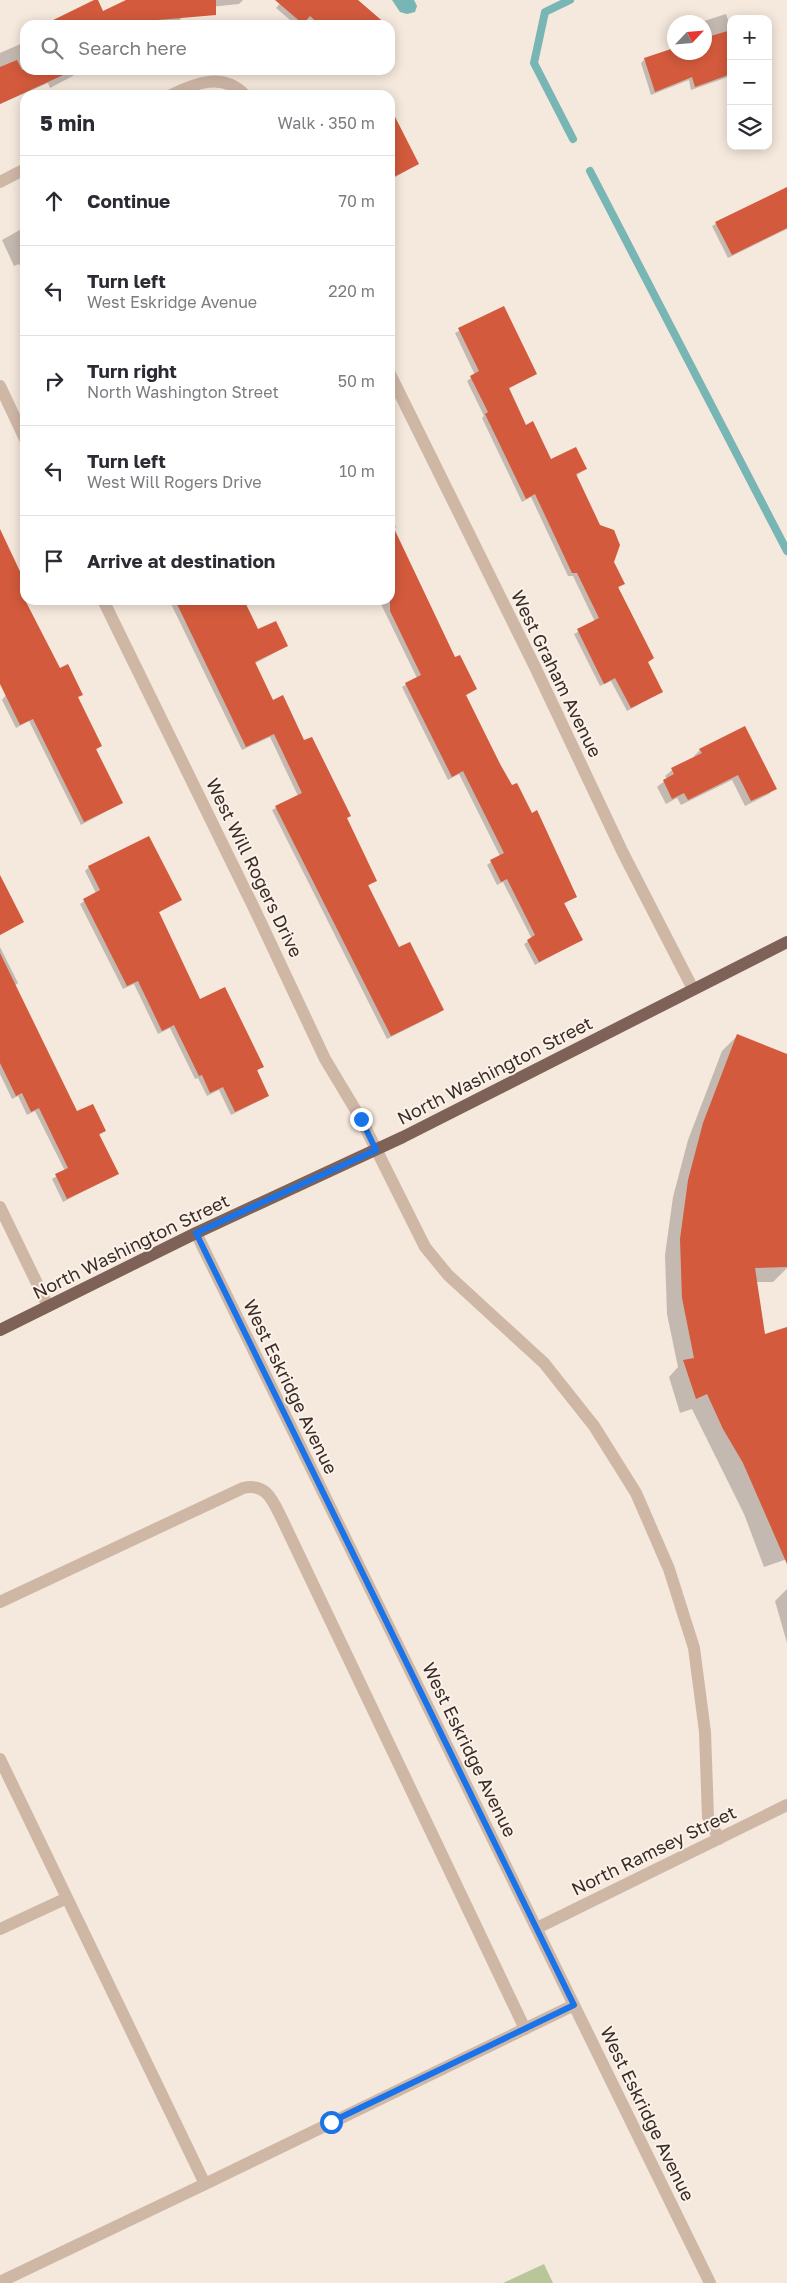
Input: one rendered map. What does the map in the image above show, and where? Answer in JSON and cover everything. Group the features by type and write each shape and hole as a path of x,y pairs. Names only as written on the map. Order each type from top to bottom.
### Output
{"main road":[{"name":"North Washington Street","path":"0,1330 196,1233 376,1150 787,942"}],"street":[{"path":"182,90 192,85 213,80 232,85 238,90"},
{"path":"0,182 20,172"},
{"name":"West Graham Avenue","path":"395,384 536,669 623,853 693,989"},
{"path":"0,386 20,428"},
{"name":"West Will Rogers Drive","path":"105,605 254,908 325,1059 361,1119 426,1247 436,1262 544,1363 594,1426 636,1493 669,1569 694,1648 705,1732 708,1817 719,1839"},
{"path":"0,1207 48,1306"},
{"name":"West Eskridge Avenue","path":"196,1233 710,2283"},
{"path":"0,1602 243,1488 254,1486 264,1490 272,1499 525,2029"},
{"path":"2,1767 204,2184"},
{"name":"North Ramsey Street","path":"537,1928 787,1805"},
{"path":"0,1929 67,1898"},
{"path":"0,2282 574,2005"}],"green space":[{"path":"544,2264 553,2283 503,2283"}],"water":[{"path":"392,0 414,0 417,6 415,12 407,14 400,12"}],"building":[{"path":"94,0 98,0 103,11 126,0 216,0 216,15 157,20 53,20"},
{"path":"275,0 358,0 381,20 314,20 310,16 306,20 298,20"},
{"path":"727,31 727,75 695,87 692,77 655,92 644,58 667,50 667,60 712,60 712,36"},
{"path":"17,60 20,66 20,75 63,75 30,90 20,90 20,95 0,104 0,67"},
{"path":"395,117 419,164 395,176"},
{"path":"787,187 787,228 732,255 715,222"},
{"path":"504,306 537,374 509,388 526,425 533,421 551,459 576,447 587,469 576,474 600,525 614,530 620,545 614,562 625,584 618,587 654,658 648,662 663,692 631,708 615,678 604,684 577,629 599,618 577,573 572,573 535,494 526,499 485,414 488,412 470,376 479,371 458,328"},
{"path":"0,529 20,571 20,605 28,605 60,668 68,664 83,695 78,697 102,746 96,749 123,803 84,822 33,719 20,725 0,684"},
{"path":"395,531 455,657 460,655 477,689 466,695 500,764 512,785 517,783 532,813 537,810 577,897 564,903 583,940 539,962 527,940 535,935 507,879 501,882 490,860 504,853 463,771 452,777 405,683 421,675 390,611 390,605 395,605"},
{"path":"177,605 246,605 258,629 276,621 288,646 255,662 273,700 283,695 304,740 312,737 351,816 347,818 377,881 368,885 399,947 410,942 444,1010 391,1036 275,806 302,793 274,734 246,747"},
{"path":"745,726 777,789 751,801 738,775 688,800 684,793 672,799 663,780 674,774 671,768 702,753 699,749"},
{"path":"149,836 182,900 159,912 200,999 225,987 264,1067 257,1070 269,1096 235,1112 223,1087 210,1093 202,1075 199,1076 174,1025 162,1031 138,981 127,986 83,899 100,890 88,866"},
{"path":"0,875 24,922 0,935"},
{"path":"0,953 77,1111 93,1104 106,1131 99,1134 119,1174 67,1199 55,1174 68,1168 39,1108 31,1112 22,1093 16,1096 0,1063"},
{"path":"737,1034 787,1054 787,1267 755,1268 765,1334 787,1327 787,1564 743,1463 723,1429 707,1394 696,1399 683,1360 694,1358 682,1298 680,1239 688,1180 703,1123"}],"waterway":[{"path":"570,0 545,12 534,63 573,139"},
{"path":"590,171 787,551"}],"route":[{"path":"331,2122 574,2005 196,1233 376,1150 361,1119"}]}
